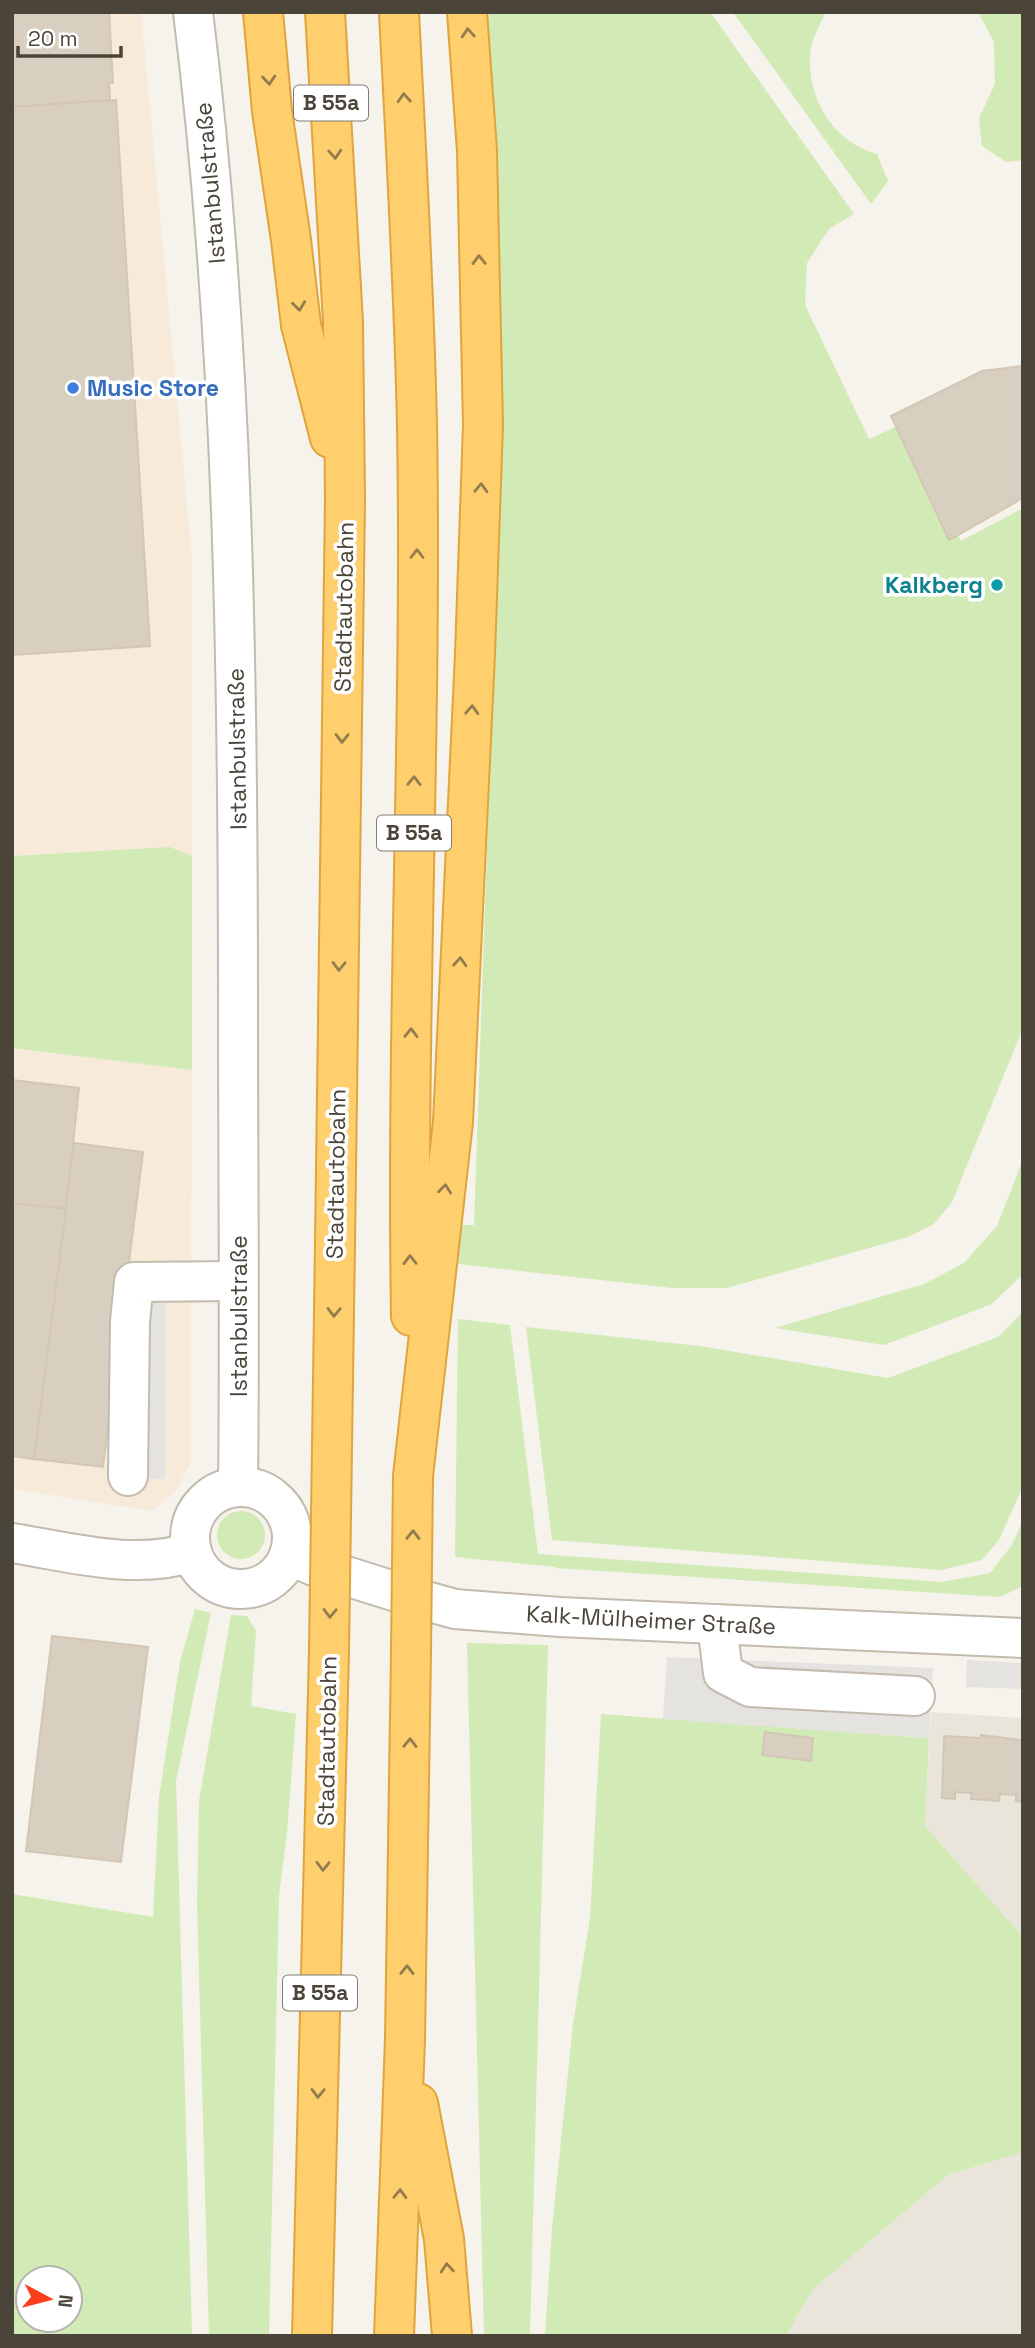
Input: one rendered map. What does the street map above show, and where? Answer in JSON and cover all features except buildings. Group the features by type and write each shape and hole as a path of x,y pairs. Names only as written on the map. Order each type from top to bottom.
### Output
{"highway":[{"path":"262,12 272,111 301,325 345,499"},
{"name":"Stadtautobahn","path":"312,2336 329,1651 345,499 343,322 326,12"},
{"name":"B 55a","path":"394,2336 405,2039 411,1652 413,1476 409,1189 417,425 409,191 399,12"},
{"path":"413,1476 453,1122 475,654 483,425 477,151 467,12"},
{"path":"405,2039 444,2239 452,2336"}],"street":[{"name":"Istanbulstraße","path":"193,12 206,124 224,351 235,601 239,1487"},
{"path":"128,1476 130,1322 134,1282 238,1281"},
{"path":"246,1486 263,1491 277,1501 287,1516 292,1532 289,1555 274,1577 261,1585 244,1589 225,1586 201,1569 192,1552 190,1539 192,1523 200,1508 213,1495 239,1487 246,1486"},
{"path":"12,1543 120,1560 173,1559 192,1552"},
{"name":"Kalk-Mülheimer Straße","path":"289,1555 327,1570 455,1609 560,1617 1023,1638"},
{"path":"716,1624 723,1673 750,1687 915,1696"}],"shaded area":[{"path":"12,12 141,12 192,559 192,856 170,847 12,856"},
{"path":"12,1048 192,1070 190,1464 176,1490 152,1511 12,1489"},
{"path":"148,1303 166,1303 165,1479 139,1479"},
{"path":"667,1657 933,1668 929,1738 663,1719"},
{"path":"967,1660 1023,1663 1023,1689 966,1687"},
{"path":"931,1712 1023,1718 1023,1937 925,1826"},
{"path":"1023,2152 1023,2336 786,2336 812,2290 948,2175"}],"green space":[{"path":"486,12 710,12 854,214 829,229 807,263 805,305 869,439 902,424 961,541 1023,508 1023,1028 952,1202 934,1224 908,1237 727,1288 672,1288 458,1264 459,1225 474,1225 501,441"},
{"path":"733,12 826,12 811,48 812,82 824,113 834,127 846,139 877,154 888,181 871,204"},
{"path":"978,12 1023,12 1023,160 1006,162 982,146 979,118 995,84 994,42"},
{"path":"170,847 192,856 192,1070 12,1048 12,856"},
{"path":"1023,1159 1023,1274 992,1304 884,1345 775,1328 924,1284 964,1263 997,1226"},
{"path":"1023,1312 1023,1486 999,1540 982,1560 941,1570 552,1540 526,1327 700,1346 888,1378 998,1337"},
{"path":"458,1319 510,1325 538,1554 942,1582 990,1573 1012,1545 1023,1520 1023,1586 1000,1597 556,1568 555,1565 455,1557"},
{"path":"241,1511 258,1518 265,1535 258,1552 241,1559 224,1552 217,1535 224,1518"},
{"path":"195,1609 211,1613 176,1781 192,2336 12,2336 12,1894 153,1917 159,1797 180,1662"},
{"path":"231,1615 247,1616 256,1631 251,1706 296,1714 287,1833 279,1895 269,2336 209,2336 197,1903 199,1801"},
{"path":"467,1643 548,1645 530,2336 484,2336"},
{"path":"601,1714 929,1738 925,1826 1023,1937 1023,2152 948,2175 812,2290 786,2336 545,2336 552,2228 573,2024 590,1918"}],"place":[{"name":"Music Store","path":"73,388"},
{"name":"Kalkberg","path":"997,585"}]}
